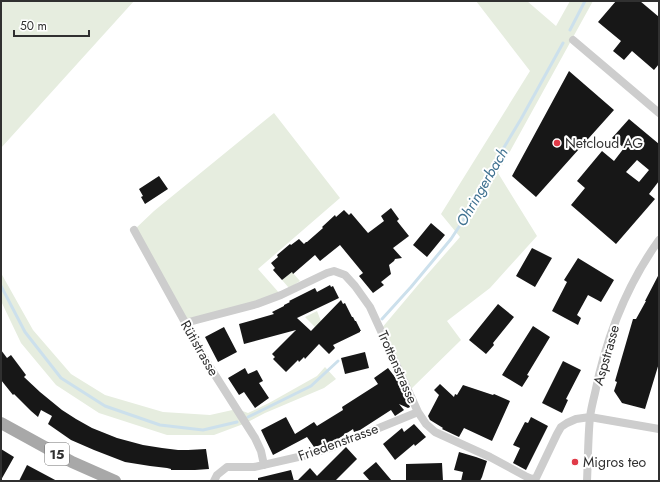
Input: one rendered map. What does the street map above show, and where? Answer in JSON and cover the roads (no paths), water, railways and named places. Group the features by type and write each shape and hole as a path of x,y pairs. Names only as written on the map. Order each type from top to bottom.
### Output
{"main road":[{"name":"15","path":"1,423 72,462 115,481"}],"street":[{"path":"572,40 659,113"},
{"name":"Rütistrasse","path":"134,230 208,364 255,438 261,451 264,465"},
{"name":"Aspstrasse","path":"588,481 590,417 600,367 608,340 621,306 632,284 659,240"},
{"name":"Trottenstrasse","path":"186,323 257,304 334,271 345,275 370,307 418,412 426,424 434,432 490,457 532,479 536,478 561,427 576,419 590,417"},
{"name":"Friedenstrasse","path":"214,481 216,475 227,467 254,467 307,455 330,448 418,412"},
{"path":"590,417 659,429"}],"waterway":[{"name":"Ohringerbach","path":"570,30 585,1"},
{"name":"Ohringerbach","path":"382,319 451,239 474,204 487,182 494,164 563,43"},
{"name":"Ohringerbach","path":"1,286 25,332 61,378 105,406 160,425 203,430 237,422"},
{"name":"Ohringerbach","path":"248,417 311,386 338,361"}],"place":[{"name":"Netcloud AG","path":"557,143"},
{"name":"Migros teo","path":"575,462"}]}
